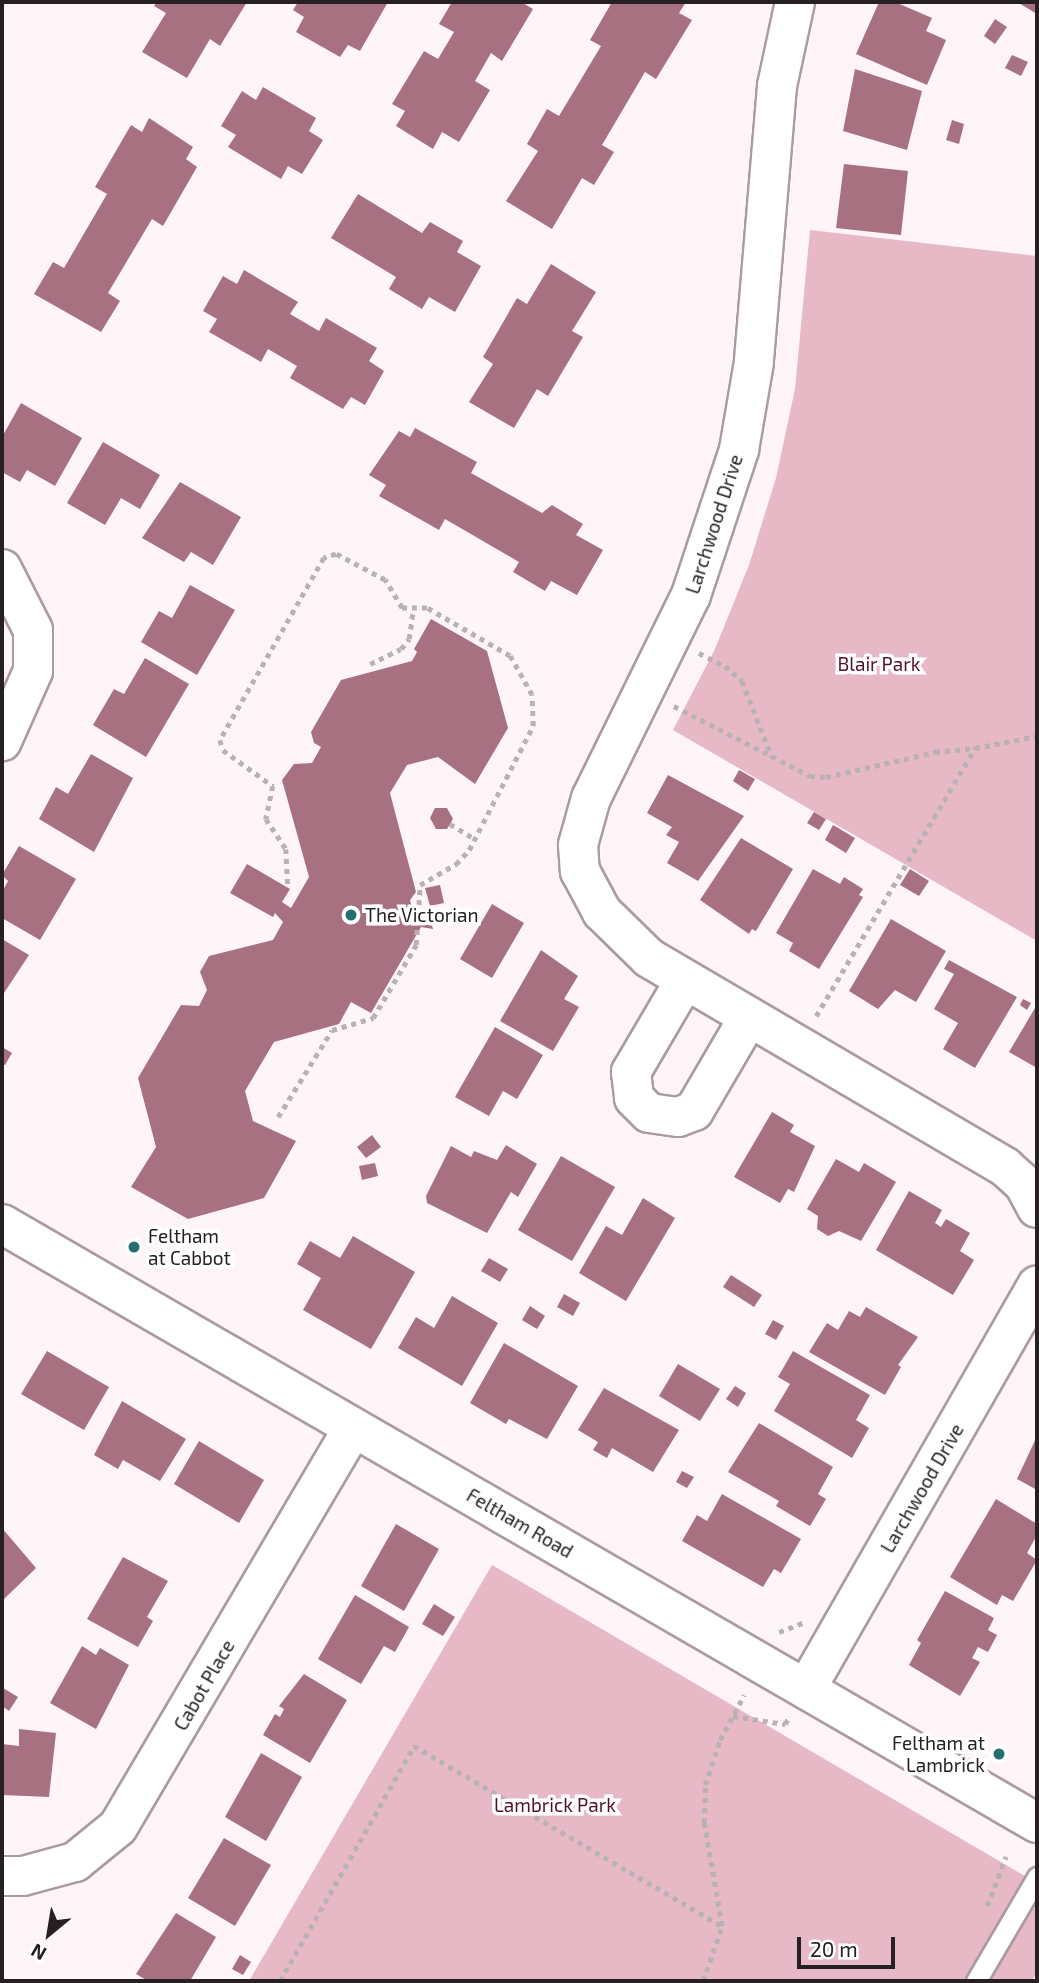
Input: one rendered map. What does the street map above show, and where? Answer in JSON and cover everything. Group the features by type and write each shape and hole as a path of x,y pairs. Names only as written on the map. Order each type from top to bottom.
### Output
{"street":[{"name":"Larchwood Drive","path":"795,2 777,86 756,349 745,417 709,550 670,639 591,798 581,828 578,859 592,897 615,928 685,980 1005,1167 1024,1184 1037,1209"},
{"path":"2,569 33,630 33,671 2,741"},
{"path":"685,980 631,1072 631,1089 649,1113 678,1117 694,1111 749,1017"},
{"name":"Feltham Road","path":"2,1224 1037,1823"},
{"name":"Larchwood Drive","path":"806,1689 1037,1286"},
{"name":"Cabot Place","path":"2,1876 36,1874 75,1861 118,1827 353,1428"}],"lane":[{"path":"976,1981 1037,1877"}],"path":[{"path":"278,1116 332,1030 373,1018 416,945 420,885 456,864 475,839 529,742 532,695 519,667 498,647 427,608 413,610 396,602 385,580 349,558 337,554 324,558 222,736 223,750 273,786 266,820 286,849 288,885"},
{"path":"370,664 401,649 409,639 413,610"},
{"path":"670,639 725,666 742,681 772,757"},
{"path":"644,690 810,776 826,777 935,752 975,748 1037,736"},
{"path":"798,1047 975,748"},
{"path":"450,824 475,839"},
{"path":"781,1629 798,1625"},
{"path":"703,1981 722,1926 704,1823 705,1785 720,1740 762,1664"},
{"path":"280,1981 414,1746 722,1926"}],"green space":[{"name":"Blair Park","path":"810,230 1037,256 1037,941 673,730 715,649 749,565 776,478 795,389"},
{"name":"Lambrick Park","path":"492,1565 1037,1883 1037,1972 1032,1981 249,1981"}],"building":[{"path":"157,2 247,2 220,46 210,39 187,78 142,52 166,13 154,6"},
{"path":"298,2 388,2 360,51 348,45 340,57 296,32 304,17 293,10"},
{"path":"452,2 521,2 533,9 502,61 491,53 475,81 490,90 459,142 442,132 433,149 396,126 405,111 392,104 424,51 438,59 454,32 439,24"},
{"path":"612,2 686,2 679,13 692,20 656,79 645,72 602,145 614,152 594,185 582,178 552,229 506,201 538,151 527,144 547,109 559,116 601,46 590,40"},
{"path":"879,2 895,2 932,18 926,31 946,40 927,85 856,54"},
{"path":"1017,2 1037,2 1037,14"},
{"path":"995,19 1007,27 995,44 984,36"},
{"path":"1012,55 1028,62 1021,76 1005,68"},
{"path":"855,69 922,91 907,150 843,131"},
{"path":"263,87 316,118 309,131 323,140 302,174 288,166 281,179 228,147 236,135 221,126 242,91 256,100"},
{"path":"149,118 193,147 186,159 197,167 163,226 152,219 108,293 120,301 101,332 34,294 53,262 64,268 107,194 95,187 131,125 142,132"},
{"path":"952,120 964,124 959,144 946,140"},
{"path":"844,164 908,171 901,235 836,228"},
{"path":"358,194 422,233 430,222 463,241 457,252 481,266 455,312 429,297 422,309 389,289 396,277 331,238"},
{"path":"551,264 596,292 572,331 583,337 548,396 537,389 514,428 469,402 493,364 483,357 517,298 527,304"},
{"path":"244,270 298,302 290,314 319,331 326,318 377,348 369,361 384,371 365,405 351,397 343,409 290,378 297,366 268,349 261,362 209,332 217,319 203,311 223,276 237,284"},
{"path":"21,403 82,438 55,486 27,470 20,482 2,472 2,437"},
{"path":"415,428 477,462 471,473 542,513 552,505 583,524 576,535 603,550 577,595 551,581 545,591 513,572 519,562 445,519 439,530 379,496 386,485 369,475 399,431 410,437"},
{"path":"103,442 160,475 140,509 121,498 105,525 67,503"},
{"path":"180,482 241,517 213,565 191,552 184,562 142,538"},
{"path":"190,585 235,610 197,675 141,642 159,611 172,618"},
{"name":"The Victorian","path":"431,619 487,651 508,728 475,784 438,757 407,765 390,793 416,892 410,900 416,922 430,919 433,929 421,927 371,1013 351,1002 339,1024 274,1042 245,1091 253,1121 296,1141 264,1198 188,1219 131,1187 156,1147 138,1078 181,1005 199,1006 207,990 200,972 209,956 273,940 283,922 275,913 273,917 230,893 247,864 290,889 282,902 291,908 309,877 282,780 294,764 312,763 321,747 314,743 311,732 341,680 412,661 417,652 414,649"},
{"path":"145,658 189,684 146,757 93,725 114,689 124,694"},
{"path":"91,754 133,778 94,852 39,819 56,787 68,794"},
{"path":"739,770 755,779 748,791 733,781"},
{"path":"668,775 744,816 698,881 667,863 679,842 666,835 672,827 647,813"},
{"path":"435,808 447,808 453,819 447,829 436,829 430,818"},
{"path":"814,812 826,819 819,830 807,823"},
{"path":"833,825 855,838 846,853 825,840"},
{"path":"741,838 793,869 756,931 752,929 749,934 700,900"},
{"path":"19,846 76,879 40,940 2,918 2,892 8,881 2,875"},
{"path":"813,869 840,884 844,877 863,889 859,895 863,897 819,969 789,951 793,943 776,933"},
{"path":"910,869 929,881 919,896 900,885"},
{"path":"440,885 444,903 430,906 425,888"},
{"path":"492,904 524,923 492,978 460,959"},
{"path":"891,919 946,951 916,1002 895,990 878,1009 849,991"},
{"path":"2,939 29,955 2,996"},
{"path":"541,950 578,976 564,999 579,1007 553,1051 500,1021"},
{"path":"949,960 1017,997 975,1068 943,1049 958,1023 934,1009 954,974 944,969"},
{"path":"1023,999 1031,1003 1027,1010 1020,1005"},
{"path":"1035,1008 1037,1010 1037,1068 1009,1052"},
{"path":"495,1027 543,1055 517,1099 503,1091 489,1116 455,1097"},
{"path":"2,1047 12,1053 5,1065 2,1064"},
{"path":"772,1112 794,1125 790,1132 815,1146 794,1192 788,1189 780,1203 734,1177"},
{"path":"372,1135 381,1147 366,1158 357,1147"},
{"path":"506,1145 537,1164 518,1197 511,1192 487,1233 427,1203 426,1196 451,1146 471,1157 474,1151 497,1160"},
{"path":"561,1156 615,1187 572,1261 518,1230"},
{"path":"836,1159 859,1172 864,1163 896,1182 861,1241 839,1231 828,1236 817,1229 818,1216 807,1209"},
{"path":"375,1163 378,1176 362,1180 359,1166"},
{"path":"909,1191 942,1210 935,1223 941,1227 946,1219 970,1233 960,1251 974,1260 953,1295 876,1250"},
{"path":"643,1198 675,1218 626,1301 579,1273 606,1226 622,1235"},
{"path":"353,1236 415,1272 371,1349 303,1310 321,1278 297,1264 310,1241 340,1258"},
{"path":"489,1258 508,1269 500,1282 481,1271"},
{"path":"731,1275 762,1295 754,1307 723,1287"},
{"path":"564,1294 580,1303 573,1316 557,1307"},
{"path":"452,1296 498,1323 462,1386 398,1348 416,1317 434,1328"},
{"path":"530,1306 545,1316 537,1329 522,1320"},
{"path":"866,1307 918,1337 898,1365 901,1367 885,1395 809,1352 827,1323 838,1330 849,1311 860,1317"},
{"path":"773,1320 784,1326 776,1340 765,1334"},
{"path":"504,1343 578,1386 547,1439 509,1419 506,1424 470,1403"},
{"path":"47,1351 109,1387 84,1430 21,1394"},
{"path":"793,1351 870,1395 856,1420 869,1428 852,1458 774,1411 790,1384 778,1377"},
{"path":"678,1364 720,1389 700,1421 659,1396"},
{"path":"735,1386 746,1393 738,1407 726,1399"},
{"path":"604,1388 679,1430 653,1472 612,1448 607,1458 593,1450 598,1442 578,1430"},
{"path":"122,1401 186,1439 160,1481 123,1460 118,1469 94,1455"},
{"path":"759,1423 833,1467 818,1494 826,1499 810,1526 776,1506 779,1501 728,1472"},
{"path":"1037,1436 1037,1490 1017,1479"},
{"path":"199,1441 264,1480 239,1523 174,1484"},
{"path":"682,1471 694,1477 687,1488 676,1482"},
{"path":"722,1494 801,1539 781,1573 774,1569 763,1587 682,1541 697,1515 707,1521"},
{"path":"996,1499 1037,1524 1037,1535 1027,1553 1037,1560 1013,1601 1002,1595 997,1605 950,1577"},
{"path":"396,1524 439,1549 404,1611 361,1586"},
{"path":"2,1528 36,1568 2,1601"},
{"path":"123,1557 168,1581 147,1617 153,1621 138,1647 87,1619"},
{"path":"945,1591 994,1618 988,1630 997,1635 988,1652 978,1647 972,1658 980,1662 960,1696 909,1665 921,1643 917,1640"},
{"path":"355,1595 409,1627 395,1652 384,1646 361,1684 318,1659"},
{"path":"434,1604 455,1617 443,1636 422,1624"},
{"path":"82,1646 96,1655 100,1648 129,1665 96,1729 50,1703"},
{"path":"304,1674 347,1700 310,1763 263,1735 275,1714 280,1717 284,1709 279,1706"},
{"path":"3,1688 18,1697 9,1711 2,1706"},
{"path":"19,1729 56,1733 49,1797 2,1795 2,1744 19,1746"},
{"path":"261,1753 302,1777 266,1841 225,1817"},
{"path":"224,1838 271,1865 235,1926 188,1898"},
{"path":"176,1913 216,1937 190,1981 148,1981 136,1974"},
{"path":"240,1955 251,1962 243,1975 232,1969"}],"place":[{"name":"The Victorian","path":"351,915"},
{"name":"Feltham at Cabbot","path":"134,1247"},
{"name":"Feltham at Lambrick","path":"999,1754"}]}
